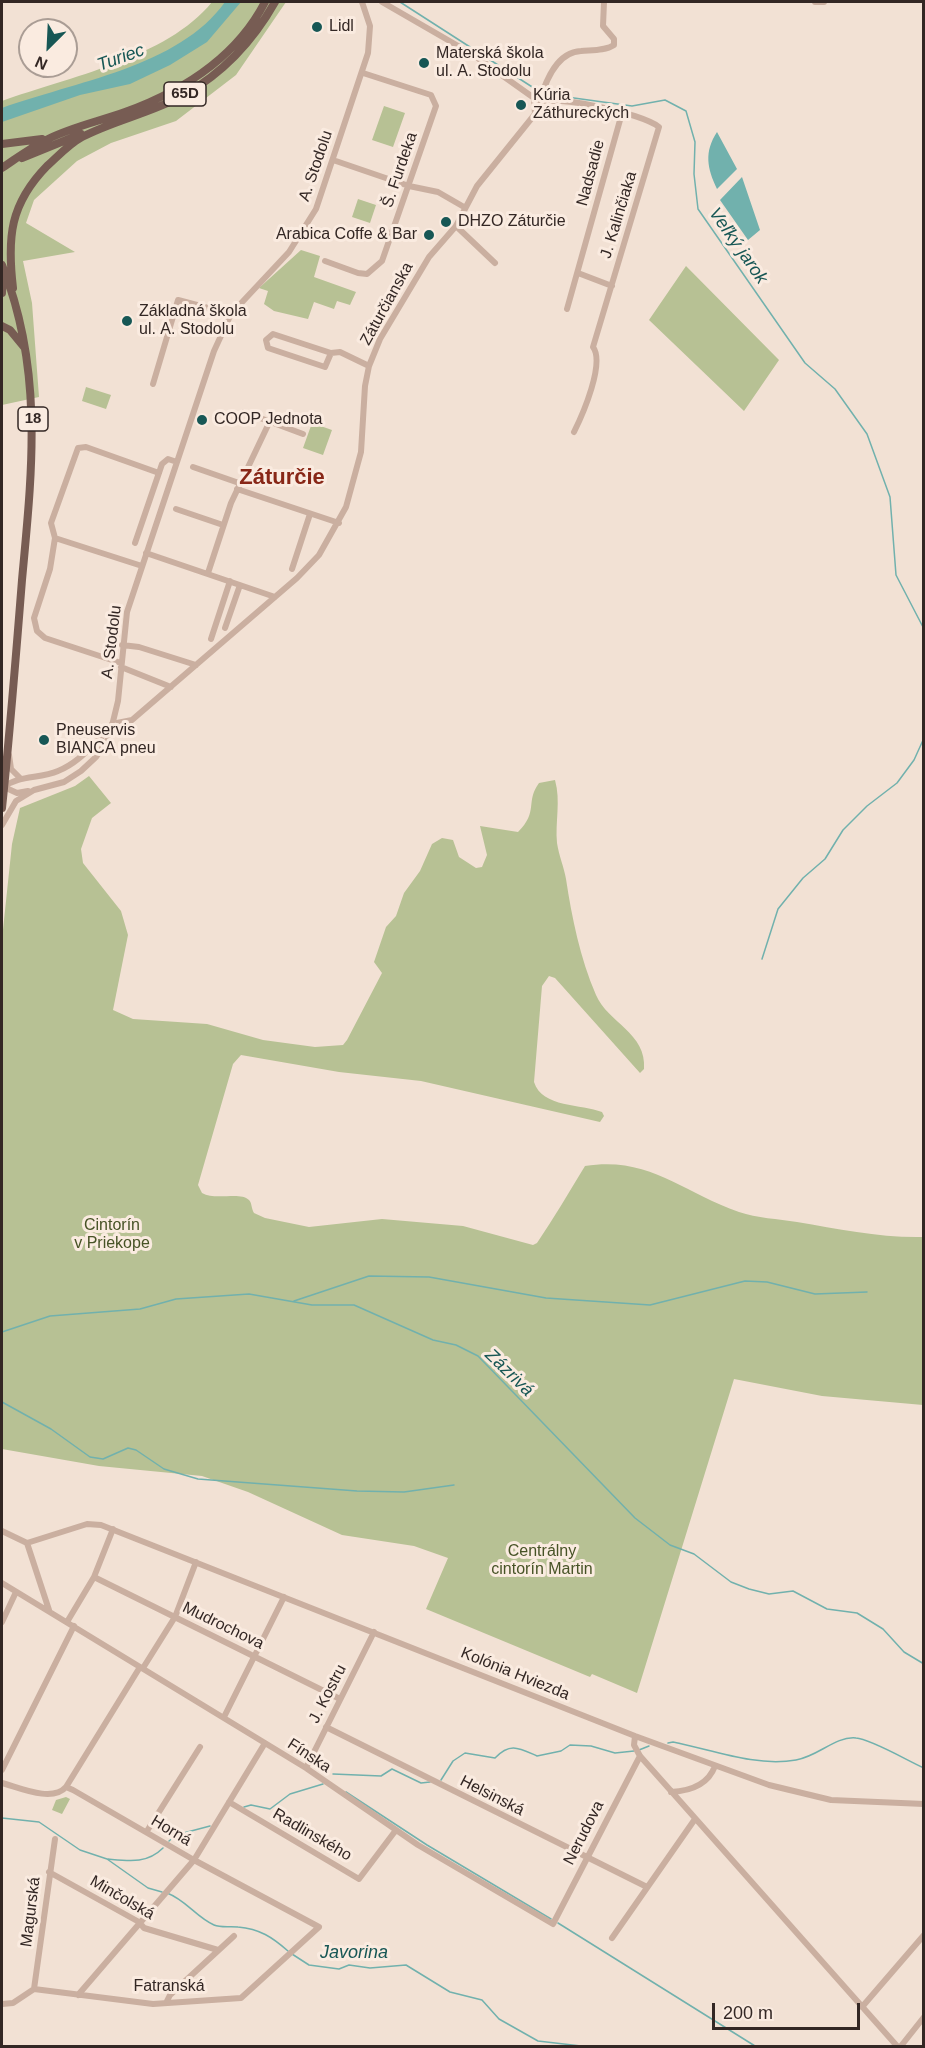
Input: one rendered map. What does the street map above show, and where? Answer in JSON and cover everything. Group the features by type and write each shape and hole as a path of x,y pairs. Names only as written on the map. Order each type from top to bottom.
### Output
{"main road":[{"name":"65D","path":"50,138 135,108 182,87 229,51 265,2"},
{"name":"65D","path":"109,126 155,109 203,83 243,47 274,2"},
{"path":"4,166 52,144 109,126"},
{"path":"15,304 10,242 21,201 39,174 64,150 82,137 109,126"},
{"path":"2,144 50,138"},
{"path":"4,166 50,138"},
{"path":"2,268 2,293"},
{"name":"18","path":"2,268 15,304 25,348 33,411 33,466 2,808"},
{"path":"2,326 10,330 25,348"}],"street":[{"name":"A. Stodolu","path":"111,726 118,701 127,612 217,341 231,314 300,237 316,209 363,73 370,34 368,18 362,2"},
{"path":"381,2 472,54 528,92 540,97"},
{"name":"Záturčianska","path":"111,726 132,720 275,597 319,555 339,523 361,452 363,403 369,366 380,339 424,265 456,226 464,207 490,169 530,122 552,70 572,52 612,47 615,42 603,26 604,2"},
{"path":"815,2 824,2"},
{"name":"Š. Furdeka","path":"325,261 367,274 386,255 436,106 431,95 363,73"},
{"name":"J. Kalinčiaka","path":"540,97 621,113 657,125 659,131 593,347 598,359 595,377 574,432"},
{"name":"Nadsadie","path":"567,309 621,113"},
{"path":"333,160 409,186 438,192 464,207"},
{"path":"456,226 495,262"},
{"path":"578,273 612,286"},
{"path":"153,384 177,300 231,314"},
{"path":"331,353 325,367 268,348 266,340 273,334 331,353 340,352 369,366"},
{"path":"244,412 303,434"},
{"path":"208,573 238,486 269,423"},
{"path":"159,473 86,447 78,448 51,523 56,538 50,569 34,618 34,626 45,638 121,665 171,687"},
{"path":"135,543 165,460 177,462"},
{"path":"193,467 310,514 339,523"},
{"path":"176,510 224,525"},
{"path":"291,569 310,514"},
{"path":"56,538 142,566"},
{"path":"146,553 275,597"},
{"path":"211,639 230,581"},
{"path":"225,628 240,585"},
{"path":"122,645 139,647 196,665"},
{"path":"4,787 20,778 40,777 67,767 84,755 111,726"},
{"path":"4,787 17,793 64,782 88,766 103,749 111,726"},
{"path":"8,745 11,769 20,778"},
{"path":"2,825 16,801 34,790"},
{"name":"Kolónia Hviezda","path":"27,1543 87,1524 113,1529 635,1736 769,1785 820,1798 871,1804 924,1804"},
{"path":"68,1622 94,1577 113,1529"},
{"path":"2,1531 27,1543 49,1611"},
{"path":"2,1783 50,1794 62,1791 66,1787 175,1617 196,1562"},
{"name":"Mudrochova","path":"94,1577 340,1699"},
{"name":"Fínska","path":"2,1583 306,1768 396,1830 554,1924"},
{"path":"2,1622 16,1592"},
{"path":"224,1718 284,1597"},
{"path":"2,1770 74,1626"},
{"name":"J. Kostru","path":"306,1768 374,1632"},
{"name":"Helsinská","path":"326,1727 647,1887"},
{"path":"635,1736 634,1744 640,1756 899,2046 924,2017"},
{"path":"78,1995 194,1860 265,1743"},
{"path":"147,1831 200,1747"},
{"name":"Nerudova","path":"554,1924 640,1756"},
{"path":"671,1792 695,1788 713,1773 715,1766"},
{"name":"Horná","path":"66,1787 147,1831 194,1860 315,1923 319,1927 317,1932"},
{"name":"Radlinského","path":"229,1802 359,1879 396,1830"},
{"path":"612,1938 695,1819"},
{"name":"Magurská","path":"34,1989 55,1839"},
{"name":"Minčolská","path":"49,1872 139,1922 144,1928 218,1950"},
{"name":"Fatranská","path":"34,1989 166,2003 241,1998 317,1932"},
{"path":"862,2007 924,1935"},
{"path":"166,2003 170,1995 234,1936"},
{"path":"2,2004 13,2003 34,1989"}],"green space":[{"path":"212,2 286,2 236,75 176,121 111,143 77,161 34,200 26,223 75,252 23,261 32,303 39,397 2,405 2,101 78,78 143,52 169,38 193,21"},
{"path":"384,106 405,113 393,147 372,140"},
{"path":"358,199 376,205 370,223 352,217"},
{"path":"301,250 320,256 314,277 356,292 350,305 337,301 334,309 314,302 308,319 274,311 264,304 268,291 259,288"},
{"path":"686,266 779,360 744,411 649,320"},
{"path":"86,387 111,395 106,409 82,401"},
{"path":"312,423 332,430 323,455 303,448"},
{"path":"89,776 111,803 92,818 81,849 83,863 121,911 128,935 113,1010 133,1019 207,1024 263,1040 315,1047 343,1045 347,1040 382,973 374,962 386,927 396,916 404,893 420,871 432,844 442,838 453,840 459,857 476,868 482,867 487,855 480,826 518,832 528,818 533,796 539,783 555,780 558,796 557,843 585,967 602,1005 633,1037 643,1057 644,1069 640,1073 555,978 549,976 542,986 534,1082 545,1097 554,1101 602,1112 604,1116 600,1122 421,1081 339,1072 241,1055 233,1064 198,1185 202,1193 214,1196 245,1197 250,1201 254,1213 265,1218 309,1227 382,1219 463,1226 533,1245 543,1234 585,1166 608,1164 647,1171 718,1204 753,1216 876,1235 923,1237 923,1405 822,1396 734,1379 637,1693 592,1674 590,1677 426,1609 448,1558 414,1546 342,1535 248,1492 202,1476 99,1466 2,1449 2,939 12,844 20,808 75,786"},
{"path":"66,1797 70,1799 62,1814 52,1810 56,1800"}],"water":[{"path":"225,2 241,2 207,42 170,65 130,84 80,95 2,122 2,108 123,70 181,42 205,24"},
{"path":"717,132 737,169 717,189 708,160 710,146"},
{"path":"742,177 760,230 748,240 720,200"}],"waterway":[{"name":"Veľký jarok","path":"400,2 540,92"},
{"name":"Veľký jarok","path":"545,94 632,106 665,100 686,111 695,142 694,174 698,209 805,363 835,389 867,434 890,497 896,575 924,629"},
{"path":"762,959 778,909 803,878 825,859 843,830 867,806 897,783 914,760 924,738"},
{"path":"294,1301 369,1276 429,1277 546,1298 650,1305 745,1281 767,1282 815,1294 867,1292"},
{"name":"Zázrivá","path":"2,1332 50,1316 140,1309 176,1299 249,1294 312,1305 354,1305 433,1340 456,1345 478,1356 635,1518 670,1545 694,1554 731,1582 749,1589 769,1594 793,1591 827,1609 857,1613 883,1629 904,1652 924,1664"},
{"path":"2,1402 51,1429 90,1457 103,1459 128,1448 136,1450 164,1469 198,1479 357,1491 404,1492 454,1485"},
{"path":"668,1743 673,1742 734,1757 781,1762 804,1758 841,1740 856,1738 880,1746 924,1768"},
{"path":"441,1780 453,1761 465,1753 495,1758 505,1750 515,1748 537,1756 561,1751 570,1745 591,1746 615,1753 634,1751"},
{"path":"639,1750 649,1746"},
{"path":"333,1774 381,1776 392,1769 421,1783 430,1782"},
{"path":"244,1807 251,1805 270,1809 290,1794 323,1784"},
{"path":"346,1792 427,1845 551,1919"},
{"name":"Javorina","path":"2,1818 39,1822 80,1850 107,1859 148,1888 162,1892"},
{"path":"169,1841 176,1835 210,1826"},
{"path":"108,1859 130,1861 144,1859 163,1848"},
{"name":"Javorina","path":"167,1893 214,1925 246,1928 259,1932 288,1951"},
{"path":"558,1923 755,2046"},
{"name":"Javorina","path":"292,1954 309,1965 339,1969 349,1965 370,1968 406,1965 450,1992 482,2000 499,2019 538,2041 581,2046"}],"place":[{"name":"Lidl","path":"317,27"},
{"name":"Materská škola ul. A. Stodolu","path":"424,63"},
{"name":"Kúria Záthureckých","path":"521,105"},
{"name":"DHZO Záturčie","path":"446,222"},
{"name":"Arabica Coffe & Bar","path":"429,235"},
{"name":"Základná škola ul. A. Stodolu","path":"127,321"},
{"name":"COOP Jednota","path":"202,420"},
{"name":"Pneuservis BIANCA pneu","path":"44,740"}],"district":[{"name":"Záturčie","path":"282,478"}],"water label":[{"name":"Turiec","path":"121,58"}],"park label":[{"name":"Cintorín v Priekope","path":"112,1235"},
{"name":"Centrálny cintorín Martin","path":"542,1561"}]}
